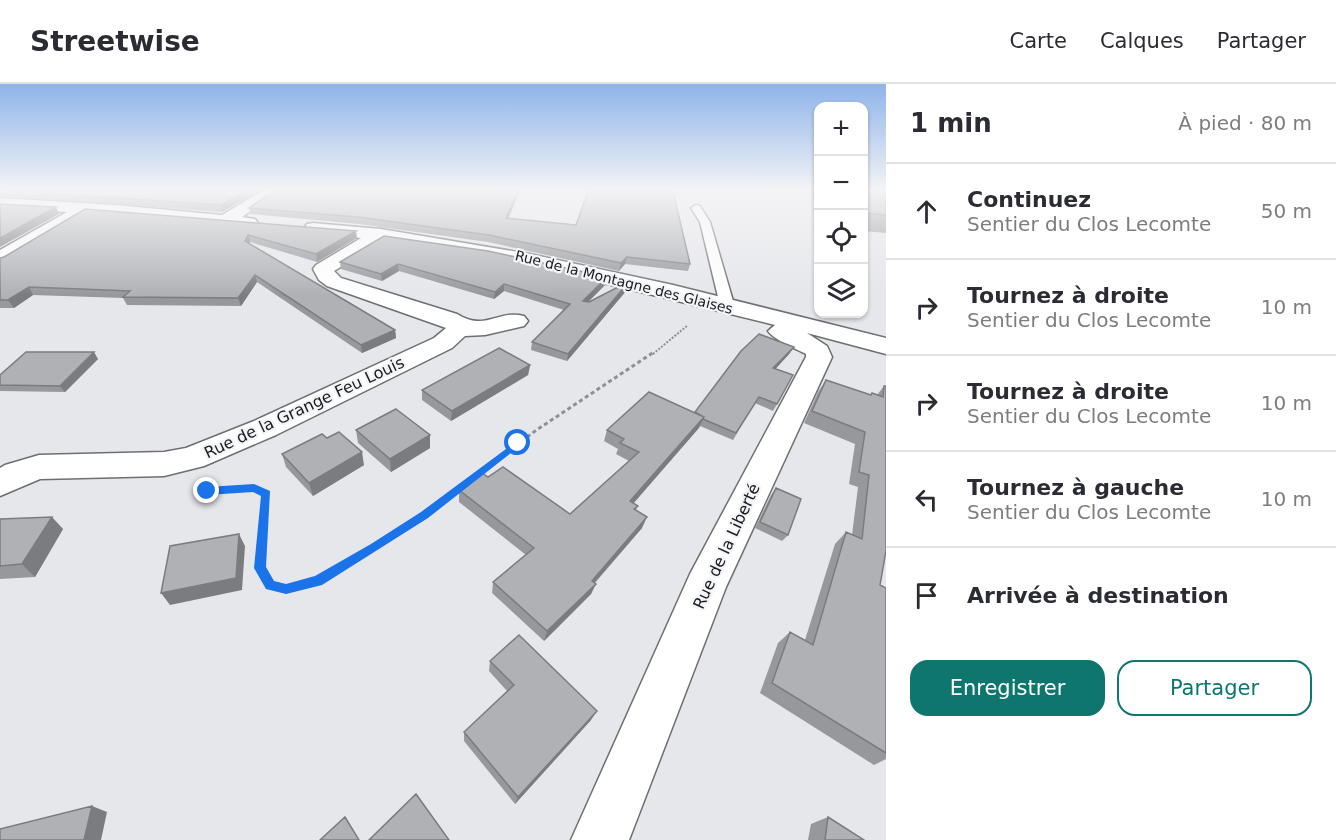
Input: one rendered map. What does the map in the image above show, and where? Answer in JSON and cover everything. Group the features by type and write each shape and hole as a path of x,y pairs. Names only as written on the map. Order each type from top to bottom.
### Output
{"street":[{"path":"0,258 54,226"},
{"name":"Rue de la Montagne des Glaises","path":"295,226 381,234 517,255 886,346"},
{"path":"381,234 322,268 326,276 334,282 449,319 457,324 459,329 485,328 516,321"},
{"name":"Rue de la Liberté","path":"600,840 705,587 819,357 818,351 797,338 718,305"},
{"name":"Rue de la Grange Feu Louis","path":"0,483 16,474 39,467 164,464 192,458 256,433 433,348 453,336 459,329"}],"lane":[{"path":"706,226 726,301 718,305"}],"path":[{"path":"184,491 254,488 267,494 260,568 265,577 270,585 286,589 317,581 425,515 518,443 640,363 718,305"}],"building":[{"path":"0,226 21,226 0,238"},
{"path":"56,226 298,226 356,231 316,254 248,235 245,241 395,330 361,345 255,275 238,298 123,297 130,291 29,287 8,300 0,300 0,258"},
{"path":"426,226 681,226 690,264 627,257 621,263 489,235"},
{"path":"384,236 488,251 607,277 583,301 589,302 627,284 568,354 532,342 570,304 504,284 495,292 398,264 381,274 340,262"},
{"path":"759,334 794,347 773,368 793,375 777,404 759,397 736,433 703,419 704,417 695,412 741,351"},
{"path":"499,348 530,365 452,411 422,390"},
{"path":"26,352 94,352 60,386 0,385 0,375"},
{"path":"826,380 883,397 884,386 886,386 886,551 880,585 886,588 886,753 772,683 790,632 813,645 846,532 862,539 869,475 859,472 865,432 812,411"},
{"path":"649,392 704,417 630,501 638,506 634,509 647,517 592,581 596,584 547,631 493,582 534,548 459,490 482,473 488,477 503,467 570,514 639,452 620,443 624,439 607,430"},
{"path":"396,409 430,435 390,459 356,430"},
{"path":"339,432 362,452 309,483 282,454 322,434 327,438"},
{"path":"776,488 801,499 788,535 760,522"},
{"path":"52,517 22,564 0,566 0,519"},
{"path":"239,534 236,578 161,593 170,546"},
{"path":"519,635 597,711 518,797 464,732 514,685 490,661"},
{"path":"416,794 449,840 369,840"},
{"path":"92,806 84,840 0,840 0,829"},
{"path":"345,817 359,840 320,840"},
{"path":"828,817 864,840 825,840"}],"route":[{"path":"207,491 254,488 267,494 260,568 270,585 286,589 317,581 375,548 425,515 518,443"}]}
